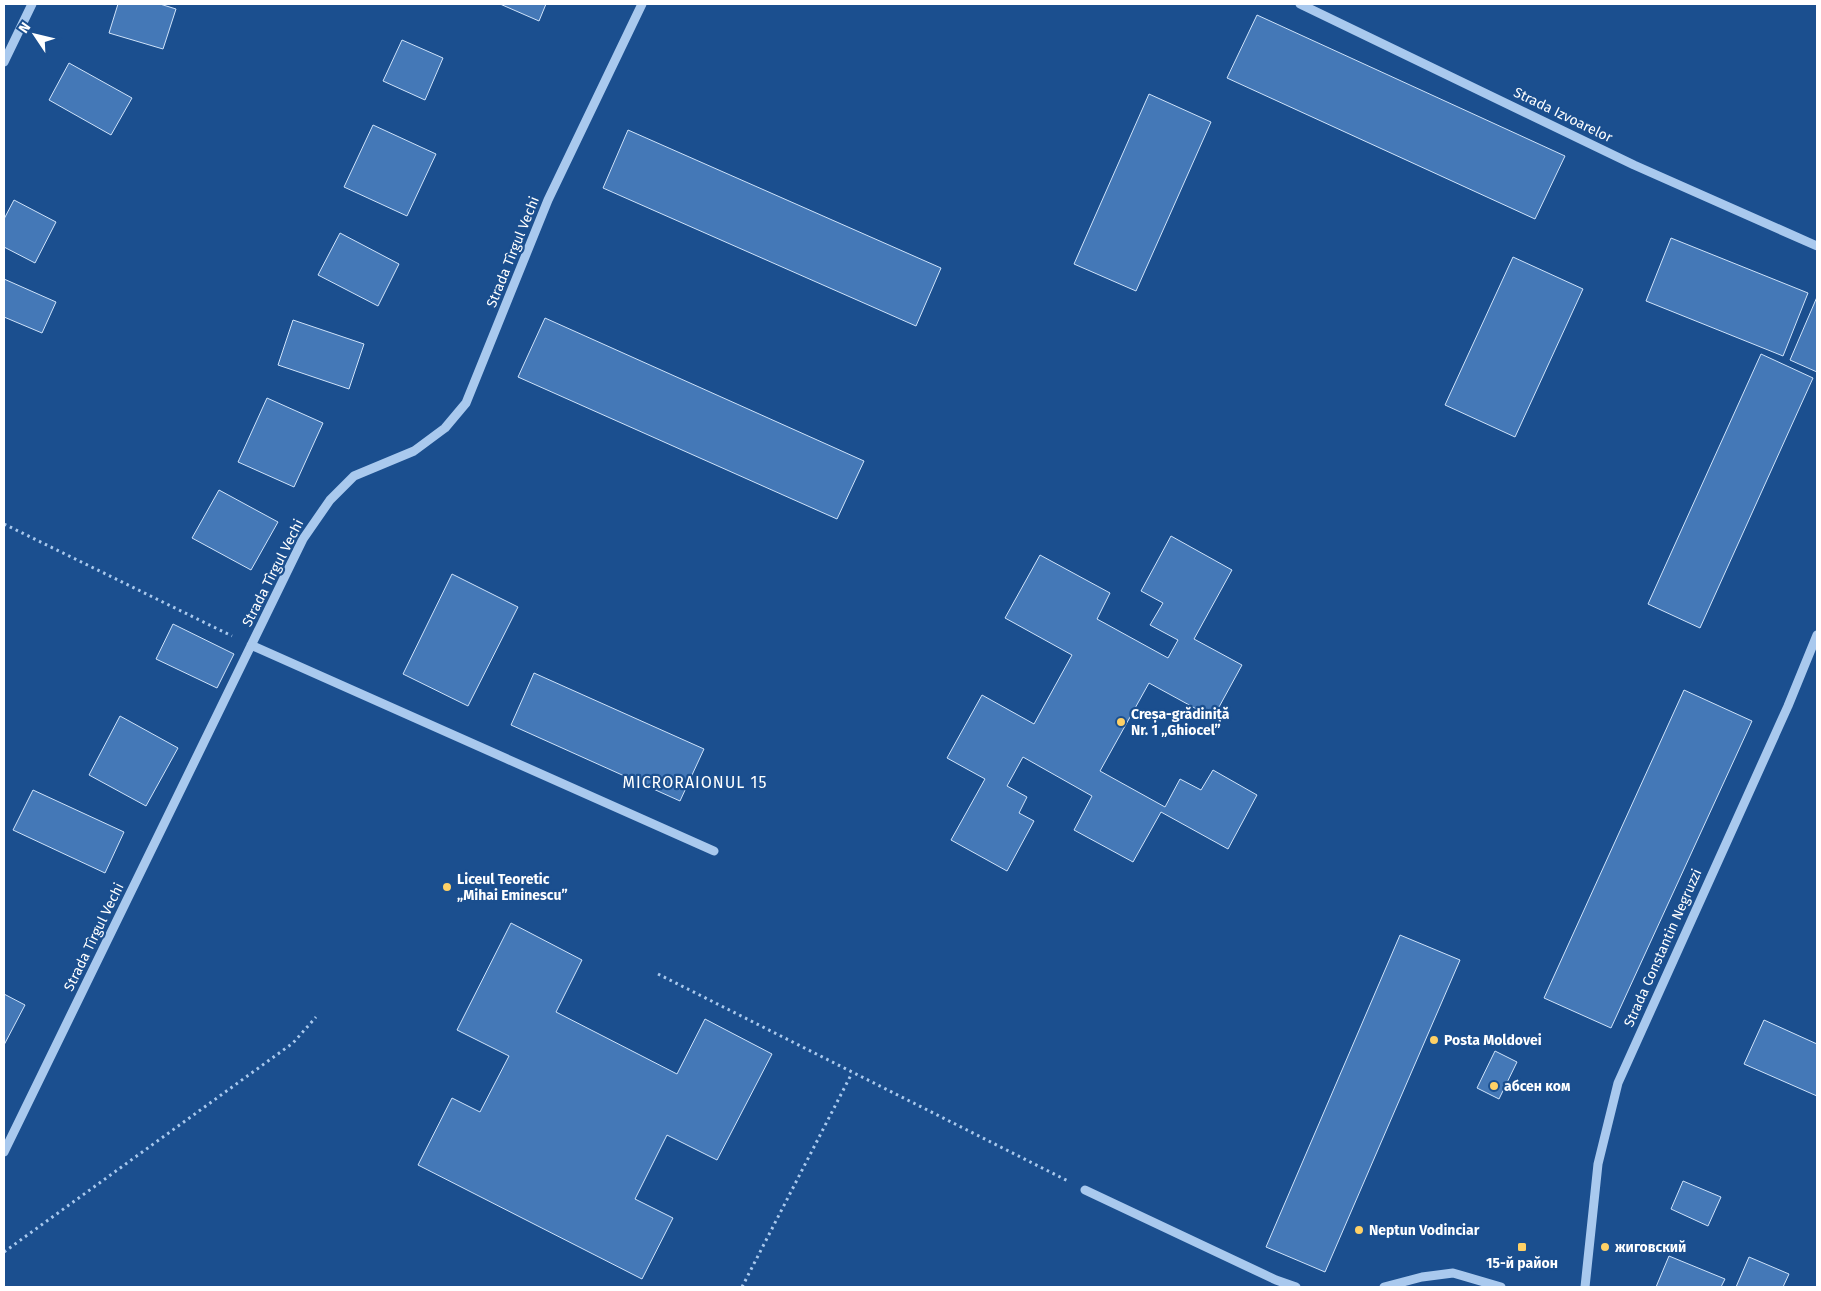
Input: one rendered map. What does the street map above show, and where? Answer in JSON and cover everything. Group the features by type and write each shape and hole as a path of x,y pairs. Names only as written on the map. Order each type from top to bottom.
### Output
{"street":[{"path":"4,62 32,4"},
{"name":"Strada Tîrgul Vechi","path":"4,1152 302,539 330,500 354,476 414,451 445,428 466,403 548,200 642,4"},
{"name":"Strada Izvoarelor","path":"1300,4 1634,165 1817,246"},
{"name":"Strada Constantin Negruzzi","path":"1585,1287 1598,1164 1618,1083 1788,706 1817,636"},
{"path":"251,645 714,851"},
{"path":"1085,1190 1276,1280 1296,1287"},
{"path":"1384,1287 1422,1277 1453,1273 1501,1287"}],"path":[{"path":"4,524 251,645"},
{"path":"658,974 1085,1190"},
{"path":"4,1252 293,1043 316,1017"},
{"path":"742,1287 852,1073"}],"building":[{"path":"118,4 160,4 176,9 163,49 109,33"},
{"path":"500,4 546,4 539,21"},
{"path":"1257,15 1565,156 1535,219 1227,78"},
{"path":"402,40 443,58 425,100 383,81"},
{"path":"69,63 132,98 111,135 49,100"},
{"path":"1149,94 1211,122 1136,291 1074,264"},
{"path":"373,125 436,154 407,216 344,187"},
{"path":"628,130 941,268 916,326 603,188"},
{"path":"14,200 56,222 35,263 4,247 4,219"},
{"path":"340,233 399,264 378,306 318,275"},
{"path":"1671,238 1808,293 1783,356 1646,301"},
{"path":"1513,257 1583,289 1515,437 1445,405"},
{"path":"4,279 56,302 42,333 4,317"},
{"path":"1817,297 1817,372 1790,360"},
{"path":"545,318 864,461 837,519 518,377"},
{"path":"293,320 364,344 349,389 278,365"},
{"path":"1761,354 1813,378 1700,628 1648,604"},
{"path":"267,398 323,423 294,487 238,462"},
{"path":"219,490 278,522 251,570 192,538"},
{"path":"1171,536 1232,570 1194,639 1242,665 1213,718 1149,683 1100,771 1165,807 1180,779 1201,790 1213,770 1257,795 1228,849 1161,812 1133,862 1074,830 1092,796 1023,757 1007,786 1027,797 1019,813 1034,821 1007,871 951,840 985,779 947,758 982,695 1034,724 1072,655 1005,618 1040,555 1110,593 1097,619 1168,658 1178,640 1150,625 1163,603 1141,591"},
{"path":"452,574 518,607 468,706 403,674"},
{"path":"173,624 234,654 217,688 156,659"},
{"path":"534,673 704,749 680,801 511,725"},
{"path":"1684,690 1752,721 1611,1028 1544,998"},
{"path":"120,716 178,748 146,806 89,775"},
{"path":"33,790 124,832 105,873 13,830"},
{"path":"511,923 582,960 556,1012 677,1074 705,1019 772,1054 717,1160 667,1135 635,1199 673,1218 642,1279 418,1165 452,1098 480,1112 509,1056 457,1030"},
{"path":"1400,935 1460,960 1325,1272 1266,1247"},
{"path":"4,994 25,1005 4,1045"},
{"path":"1764,1020 1817,1044 1817,1096 1744,1064"},
{"path":"1495,1051 1517,1062 1499,1099 1477,1088"},
{"path":"1683,1181 1721,1197 1708,1226 1671,1209"},
{"path":"1669,1256 1725,1279 1721,1287 1656,1287"},
{"path":"1749,1257 1789,1274 1783,1287 1736,1287"}],"place":[{"name":"Creșa-grădiniță Nr. 1 „Ghiocel”","path":"1121,722"},
{"name":"Liceul Teoretic „Mihai Eminescu”","path":"447,887"},
{"name":"Posta Moldovei","path":"1434,1040"},
{"name":"абсен ком","path":"1494,1086"},
{"name":"Neptun Vodinciar","path":"1359,1230"},
{"name":"15-й район","path":"1522,1247"},
{"name":"жиговский","path":"1605,1247"}],"district":[{"name":"MICRORAIONUL 15","path":"695,782"}]}
